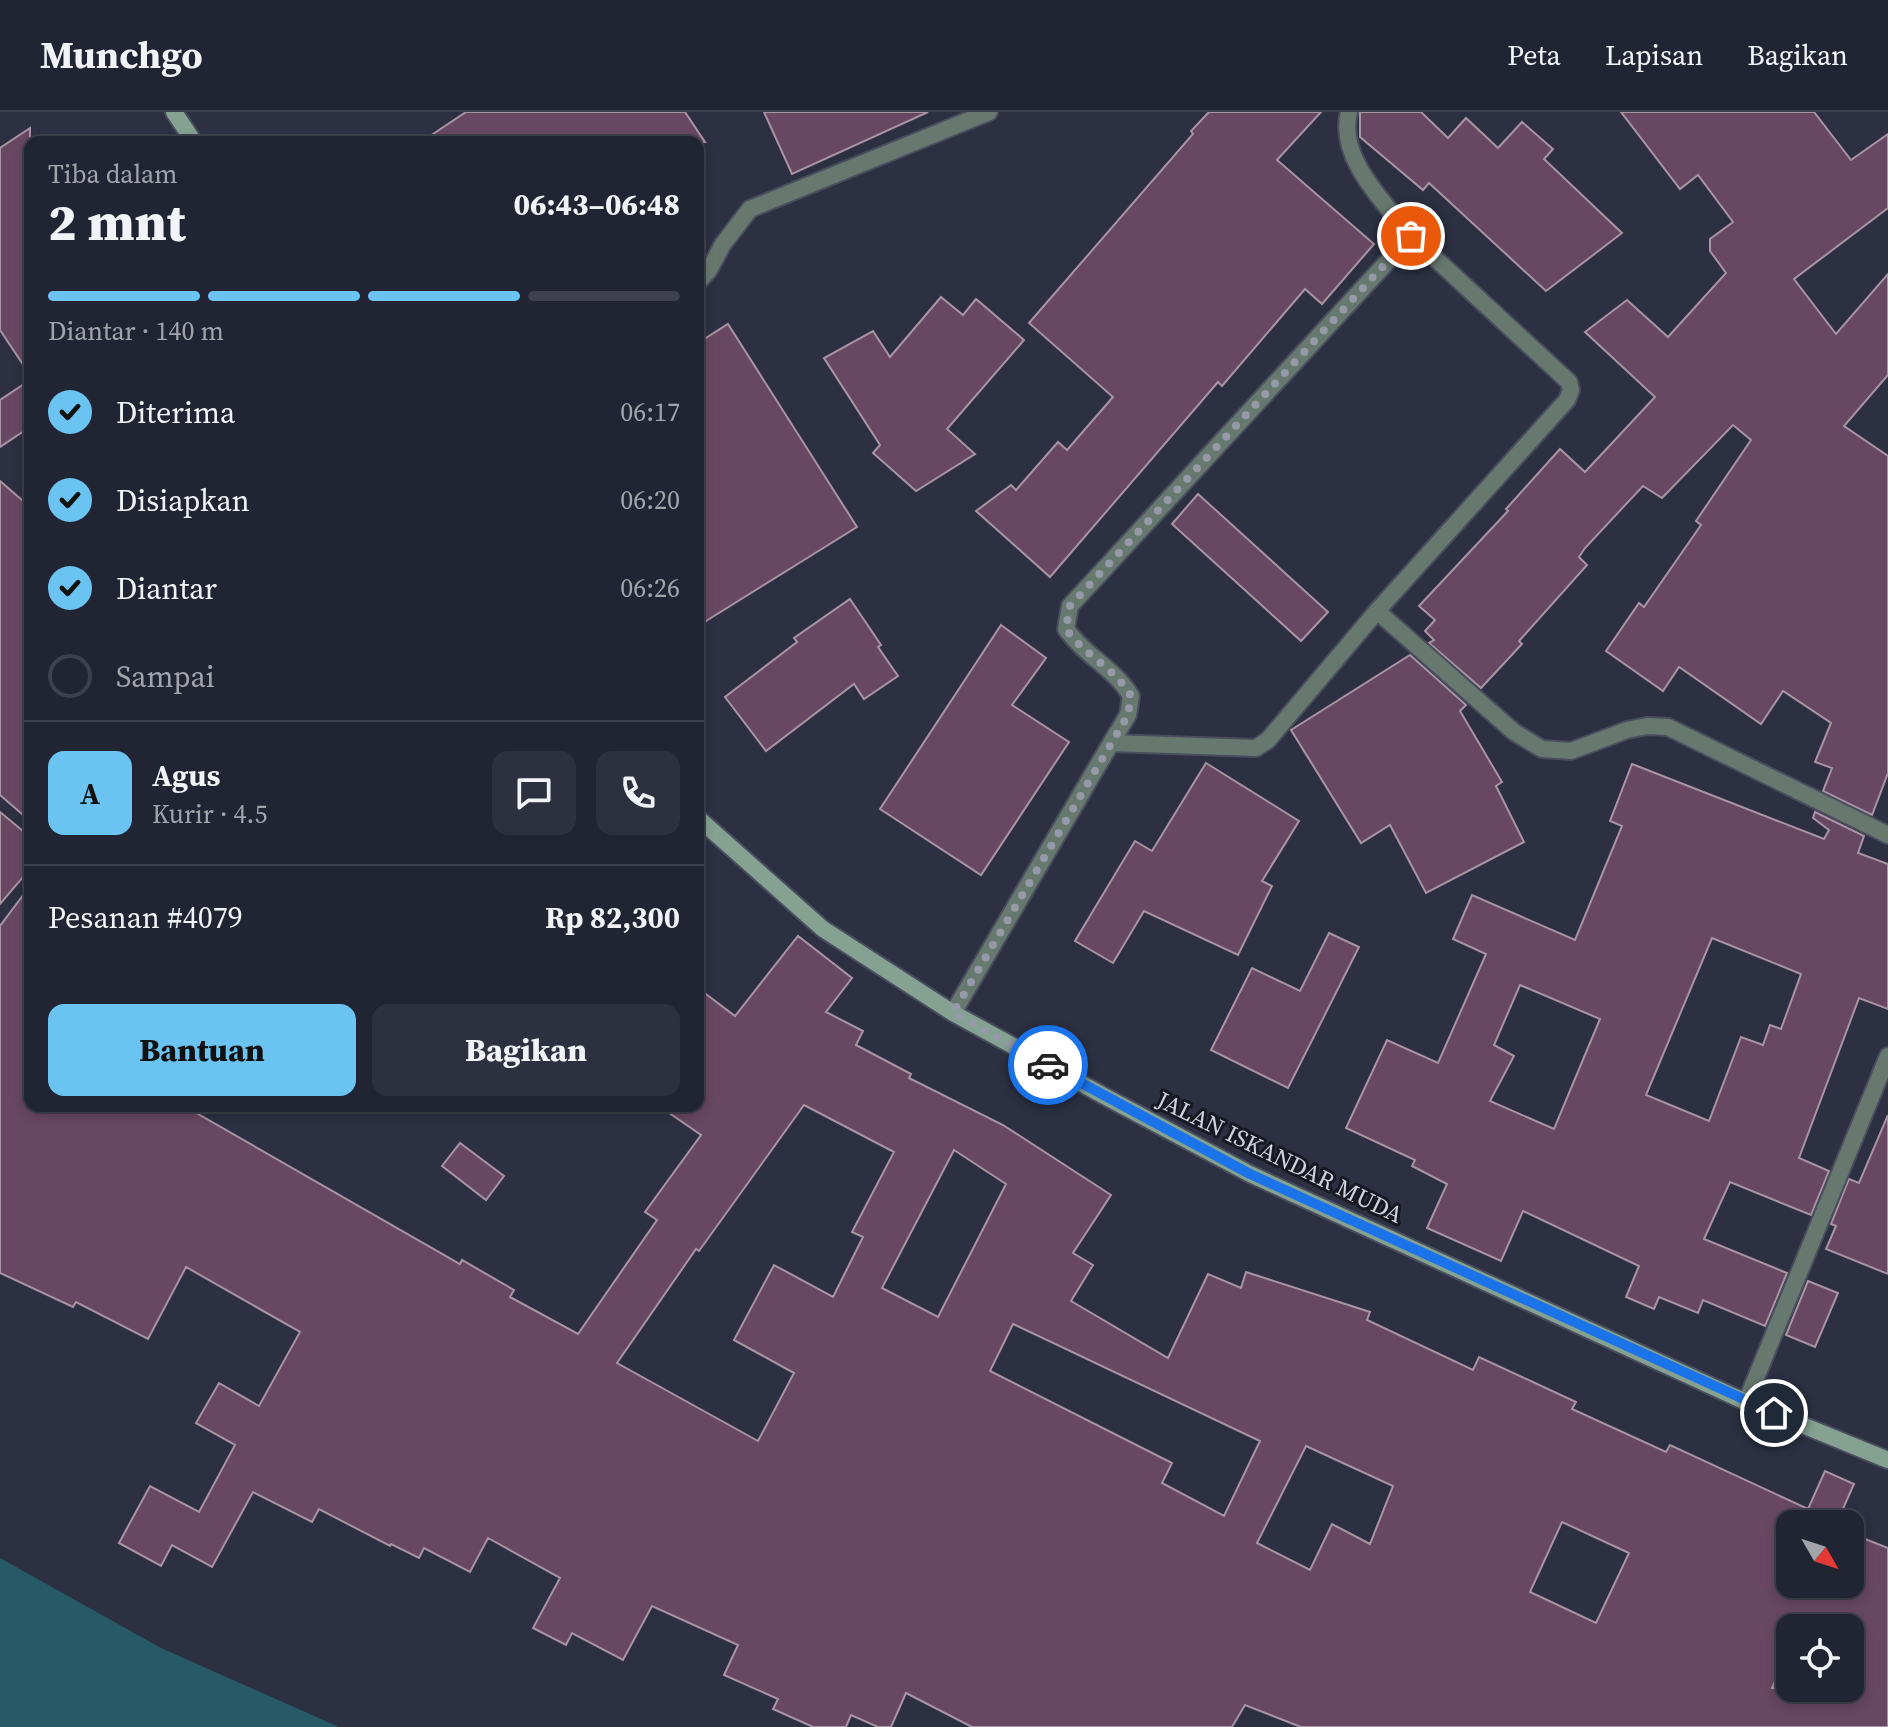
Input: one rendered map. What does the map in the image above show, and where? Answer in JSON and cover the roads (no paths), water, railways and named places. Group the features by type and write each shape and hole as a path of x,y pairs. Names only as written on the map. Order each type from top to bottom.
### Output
{"street":[{"path":"174,112 190,136"},
{"path":"704,275 750,209 989,112"},
{"path":"1111,743 1256,748 1279,730 1377,611 1567,400 1571,390 1569,382 1411,236 1371,186 1349,140 1349,112"},
{"path":"953,1013 1128,715 1131,696 1124,684 1074,640 1066,629 1070,606 1411,236"},
{"path":"1377,611 1514,732 1542,749 1571,751 1627,730 1647,726 1668,727 1888,835"},
{"name":"JALAN ISKANDAR MUDA","path":"704,823 823,929 953,1013 1250,1174 1746,1402 1888,1460"},
{"path":"1746,1402 1888,1056"}]}
